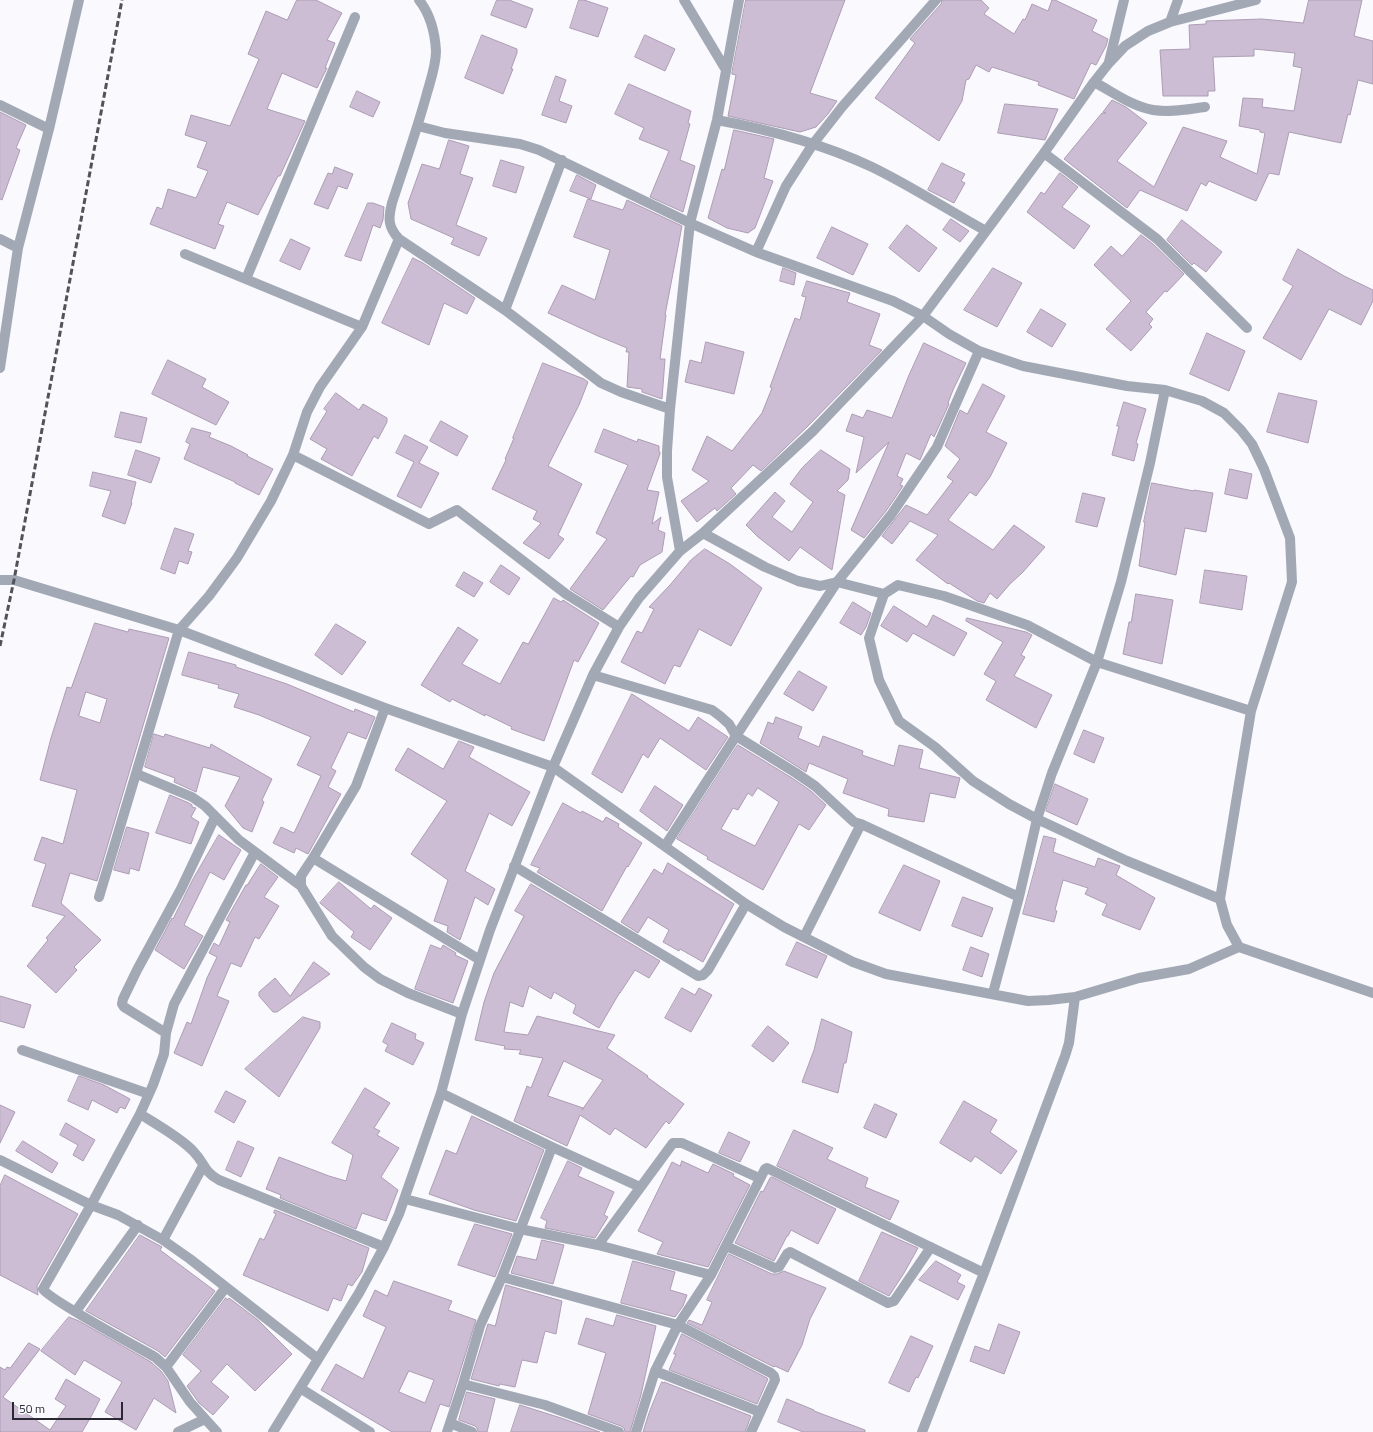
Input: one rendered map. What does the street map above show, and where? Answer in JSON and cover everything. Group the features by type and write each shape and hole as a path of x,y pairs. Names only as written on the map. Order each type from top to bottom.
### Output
{"street":[{"path":"0,368 18,248 49,129 79,0"},
{"path":"418,0 430,19 435,36 436,53 434,70 418,126 389,214 391,228 399,239 505,310 601,384 670,409"},
{"path":"684,0 726,70"},
{"path":"680,551 668,477 667,451 670,409 690,223 717,120 739,0"},
{"path":"756,252 786,186 813,144 842,107 936,0"},
{"path":"1108,63 1124,0"},
{"path":"1170,22 1178,0"},
{"path":"273,1432 359,1294 384,1247 405,1199 441,1093 462,1014 490,930 553,767 593,675 619,627 639,598 680,551 703,533 813,431 923,316 1044,154 1108,63 1125,46 1148,31 1170,22 1256,0"},
{"path":"246,279 355,17"},
{"path":"1094,82 1139,106 1154,110 1169,111 1205,107"},
{"path":"0,105 49,129"},
{"path":"717,120 781,134 843,154 901,182 986,231"},
{"path":"418,126 445,133 520,144 539,150 690,223 756,252 893,301 923,316 949,334 979,351 1023,366 1127,386 1165,390 1202,402 1224,413 1241,430 1252,444 1264,469 1290,538 1292,582 1251,711 1220,899 1227,925 1239,947 1373,993"},
{"path":"1044,154 1157,239 1247,328"},
{"path":"505,310 562,160"},
{"path":"0,239 18,248"},
{"path":"99,897 179,630 209,596 237,558 271,501 293,455 307,412 320,387 362,327 399,239"},
{"path":"185,254 362,327"},
{"path":"665,846 837,582 891,515 937,446 979,351"},
{"path":"993,993 1019,897 1037,819 1052,773 1098,662 1121,582 1150,463 1165,390"},
{"path":"293,455 429,524 457,510 566,594 619,627"},
{"path":"703,533 765,567 798,581 820,586 837,582 884,594"},
{"path":"0,580 14,580 179,630 385,708 553,767 746,904 804,937 853,962 886,974 993,993 1028,1001 1049,1000 1075,997 1139,978 1189,969 1239,947"},
{"path":"1220,899 1128,861 1037,819 973,781 935,747 899,721 879,680 869,638 884,594 898,585 944,596 1027,625 1098,662 1251,711"},
{"path":"593,675 712,710 729,724 736,736 815,786 854,822 1019,897"},
{"path":"301,886 301,876 356,786 385,708"},
{"path":"137,774 192,797 204,806 239,840 301,886 332,936 364,967 380,979 408,993 462,1014"},
{"path":"166,1033 124,1007 122,1004 123,999 181,889 216,817"},
{"path":"804,937 861,824"},
{"path":"217,1432 187,1398 166,1367 155,1357 76,1312 47,1294 43,1289 91,1205 140,1114 164,1054 166,1033 174,1004 255,852"},
{"path":"313,858 480,960"},
{"path":"514,866 698,976 703,975 708,970 746,904"},
{"path":"922,1432 1066,1056 1075,997"},
{"path":"22,1050 149,1094"},
{"path":"441,1093 640,1187"},
{"path":"140,1114 188,1146 197,1155 207,1172 220,1180 384,1247"},
{"path":"598,1245 672,1144 676,1142 682,1143 759,1178"},
{"path":"472,1432 448,1428 480,1326 502,1277 552,1146"},
{"path":"0,1160 91,1205 138,1225 163,1240 190,1259 318,1359"},
{"path":"163,1240 203,1166"},
{"path":"636,1432 655,1371 678,1326 711,1275 759,1178 767,1168 984,1273"},
{"path":"405,1199 520,1229 598,1245 711,1275"},
{"path":"76,1312 138,1225"},
{"path":"726,1246 775,1268 779,1266 790,1252 888,1303 894,1300 931,1247"},
{"path":"502,1277 678,1326 772,1374 775,1380 751,1432"},
{"path":"166,1367 226,1287"},
{"path":"655,1371 760,1412"},
{"path":"463,1384 545,1405 620,1432"},
{"path":"300,1388 370,1432"},
{"path":"178,1432 205,1419"}],"building":[{"path":"297,0 316,0 342,13 327,40 335,43 325,68 327,68 317,88 282,73 267,109 305,121 280,176 278,176 258,215 227,202 218,224 224,226 215,249 150,224 157,207 162,209 168,189 196,198 208,171 197,167 207,142 185,135 191,115 230,126 259,59 248,54 266,11 287,20"},
{"path":"497,0 509,0 533,9 526,28 491,15"},
{"path":"579,0 584,0 608,8 598,37 570,28"},
{"path":"746,0 845,0 810,93 837,101 816,127 800,132 728,116 736,75 732,74"},
{"path":"942,0 981,0 989,8 984,14 1014,34 1023,19 1025,20 1032,4 1048,11 1052,0 1055,0 1097,20 1092,31 1108,39 1096,65 1091,63 1074,99 1038,85 1039,82 992,67 989,72 976,65 969,79 966,80 962,101 939,141 875,98 915,43 910,39 941,4"},
{"path":"1309,0 1362,0 1354,36 1373,41 1373,84 1358,80 1350,115 1348,114 1341,143 1289,132 1279,175 1269,173 1256,201 1209,181 1206,186 1201,183 1187,211 1140,190 1127,208 1064,159 1102,113 1106,113 1103,112 1112,100 1126,107 1147,123 1117,161 1154,187 1183,127 1227,141 1220,157 1257,174 1265,133 1260,132 1260,130 1239,126 1243,98 1263,99 1262,107 1294,111 1302,68 1293,66 1295,53 1254,49 1254,56 1213,57 1215,91 1208,91 1208,96 1163,96 1160,50 1190,49 1189,25 1206,24 1206,21 1262,19 1303,23"},
{"path":"482,35 517,49 511,69 513,69 503,94 465,78"},
{"path":"645,35 675,49 665,71 635,57"},
{"path":"556,76 566,80 559,101 572,106 566,123 542,115"},
{"path":"629,84 691,111 688,123 690,124 680,160 695,166 683,212 650,197 669,151 639,139 644,128 615,114"},
{"path":"357,91 380,102 373,117 350,107"},
{"path":"1005,104 1058,109 1045,140 998,133"},
{"path":"0,112 26,125 16,148 20,150 2,200 0,199"},
{"path":"734,130 774,139 764,178 773,181 755,228 748,233 727,228 708,218 722,169 724,170"},
{"path":"449,140 469,146 460,174 473,178 456,225 487,238 479,256 451,244 454,238 411,219 408,203 422,164 439,169"},
{"path":"501,160 524,167 516,193 493,186"},
{"path":"942,163 965,174 961,181 965,183 954,203 928,190"},
{"path":"335,167 353,174 347,189 338,186 328,209 314,204 328,173 332,174"},
{"path":"1060,173 1078,187 1062,207 1090,226 1074,249 1027,212 1041,192 1044,194"},
{"path":"577,175 596,185 591,199 570,191"},
{"path":"588,199 623,210 627,200 682,226 665,315 660,359 665,359 662,399 642,392 642,389 627,387 629,352 626,352 627,348 548,313 562,285 595,300 610,250 574,237"},
{"path":"368,203 373,203 384,207 383,220 380,228 373,225 361,261 345,256"},
{"path":"951,219 969,231 960,242 943,230"},
{"path":"1182,220 1222,252 1206,272 1194,263 1192,265 1167,240"},
{"path":"907,225 937,248 919,272 889,248"},
{"path":"832,227 868,244 853,275 817,258"},
{"path":"1141,235 1153,244 1184,274 1167,292 1165,291 1146,312 1153,319 1149,324 1152,327 1131,351 1106,329 1131,301 1094,265 1111,246 1122,256"},
{"path":"291,239 310,248 300,270 280,261"},
{"path":"1298,249 1344,276 1373,290 1373,301 1361,325 1329,309 1301,360 1263,338 1293,286 1283,280"},
{"path":"413,258 423,263 475,298 467,314 444,303 429,345 382,323"},
{"path":"783,268 796,273 794,285 780,281"},
{"path":"993,268 1022,283 997,327 964,310"},
{"path":"807,281 850,293 847,302 880,314 869,345 882,350 808,426 761,471 753,465 731,488 736,494 717,511 715,508 697,522 681,501 709,481 692,470 707,436 732,451 762,413 772,388 770,387 795,318 800,320 806,297 802,296"},
{"path":"1041,309 1066,324 1052,347 1027,332"},
{"path":"1207,333 1245,351 1229,391 1190,374"},
{"path":"706,342 744,352 734,394 685,382 690,360 701,363"},
{"path":"924,343 966,363 953,390 948,403 949,404 934,437 931,434 920,460 906,453 897,476 903,479 900,485 903,486 886,511 864,538 851,530 889,442 856,473 864,437 846,431 852,414 863,418 867,410 892,418 909,375"},
{"path":"168,360 206,379 202,387 229,402 216,425 152,394"},
{"path":"543,363 584,379 588,382 579,405 548,466 582,484 558,535 564,539 549,559 523,543 541,523 533,519 537,511 492,489 506,460 505,459 513,438"},
{"path":"983,384 1005,396 986,432 1007,443 990,477 976,496 970,492 948,520 993,550 1014,525 1045,547 997,599 990,593 984,603 977,601 949,583 948,584 916,560 938,535 910,521 892,544 882,536 906,505 927,515 953,481 947,477 960,459 945,446 960,410 967,414"},
{"path":"336,393 359,410 363,404 387,418 387,422 378,439 374,436 352,476 321,459 327,449 310,439 327,411 324,409"},
{"path":"1279,393 1317,401 1308,443 1267,432"},
{"path":"1124,402 1146,409 1136,443 1138,444 1134,461 1112,455 1119,426 1117,426"},
{"path":"121,412 147,418 141,443 115,437"},
{"path":"441,421 468,436 457,456 430,441"},
{"path":"192,428 211,433 209,437 231,446 273,469 259,495 235,482 184,459 190,444 186,442"},
{"path":"604,429 637,442 638,439 659,446 660,454 647,490 659,492 652,524 661,517 658,530 665,533 662,552 640,565 633,577 631,576 603,610 570,589 607,539 596,533 628,465 595,452"},
{"path":"405,435 428,447 419,463 439,473 421,508 397,496 414,462 396,453"},
{"path":"136,450 160,458 151,483 128,475"},
{"path":"821,450 850,469 848,480 837,491 845,495 832,570 800,547 789,561 758,537 746,525 775,492 785,501 772,517 792,532 813,502 790,484 802,468"},
{"path":"1230,469 1252,474 1247,499 1225,494"},
{"path":"93,472 136,482 132,503 125,524 102,516 111,491 90,486"},
{"path":"1152,483 1213,493 1206,532 1185,528 1176,575 1139,566 1144,522"},
{"path":"1083,493 1105,498 1097,527 1076,522"},
{"path":"175,528 194,534 188,551 192,552 188,564 179,561 175,574 161,569"},
{"path":"705,549 730,564 762,588 731,646 699,629 680,667 674,665 665,684 621,662 637,631 642,633 654,609 649,607 691,560"},
{"path":"501,565 520,578 509,595 490,582"},
{"path":"1205,570 1247,576 1242,610 1200,603"},
{"path":"464,572 483,583 474,597 456,586"},
{"path":"1136,594 1173,600 1162,664 1123,654"},
{"path":"554,598 561,602 563,600 599,623 578,662 574,660 544,741 511,729 512,727 485,714 485,716 452,699 450,702 421,685 458,627 478,640 462,664 500,684 523,642 528,644"},
{"path":"853,602 871,613 866,627 861,635 840,623"},
{"path":"894,606 927,627 933,615 967,633 954,656 913,633 907,642 881,626"},
{"path":"967,618 1026,632 1032,635 1021,655 1025,657 1014,676 1052,695 1036,728 986,700 996,681 984,674 1003,642 966,621"},
{"path":"95,623 128,632 129,629 169,638 97,881 70,873 61,903 101,940 74,967 77,970 56,993 27,966 48,940 46,938 65,916 32,906 46,864 34,860 42,837 63,844 77,790 40,780 67,687 71,688","holes":["86,692 107,699 100,723 79,716"]},
{"path":"336,624 366,642 342,675 315,655"},
{"path":"189,652 236,665 236,667 287,684 354,712 355,709 375,717 366,739 348,732 331,768 336,771 328,787 341,794 308,854 296,848 294,853 273,843 281,827 294,833 321,776 297,765 311,737 259,715 234,707 239,694 218,688 219,685 182,675"},
{"path":"799,671 827,687 813,711 784,694"},
{"path":"632,694 689,731 698,717 728,737 706,770 660,738 648,758 643,754 622,793 592,774"},
{"path":"776,717 802,727 798,738 819,747 823,736 863,751 862,755 894,766 899,745 923,750 919,768 960,778 955,798 930,793 924,822 888,816 889,809 843,793 848,779 809,763 806,772 760,743 768,722 773,724"},
{"path":"1084,730 1104,738 1094,763 1074,754"},
{"path":"154,734 164,737 165,734 210,748 211,744 272,779 262,800 264,802 252,832 243,828 225,806 240,777 203,767 196,792 174,782 175,778 145,767"},
{"path":"459,741 474,747 469,757 530,792 512,826 489,813 465,871 495,889 488,905 475,897 460,940 447,932 448,926 434,921 448,880 411,854 447,801 395,770 408,748 443,769"},
{"path":"738,745 792,778 811,791 826,805 809,830 799,824 763,890 707,859 708,857 677,839","holes":["758,788 779,802 755,846 721,829 733,808 738,810 748,793 752,796"]},
{"path":"1055,784 1088,799 1077,825 1046,811"},
{"path":"655,786 683,805 667,831 640,811"},
{"path":"170,795 189,803 192,807 196,808 191,817 199,822 191,844 156,833"},
{"path":"563,803 581,813 582,811 603,822 606,817 619,824 618,827 642,843 628,867 627,866 602,911 537,872 540,868 531,865"},
{"path":"127,827 149,833 139,871 130,868 129,874 114,870"},
{"path":"219,835 241,850 224,880 210,872 184,925 203,936 184,969 155,950 172,918 173,919 193,879"},
{"path":"1044,836 1056,839 1053,852 1095,867 1098,858 1120,866 1116,875 1155,898 1140,930 1102,915 1107,904 1085,894 1088,888 1063,880 1055,910 1057,911 1054,922 1023,914"},
{"path":"668,863 734,904 703,962 680,949 679,951 663,942 669,930 648,917 638,933 621,922 654,869 662,874"},
{"path":"261,864 278,877 264,897 279,906 259,939 255,937 241,967 231,963 217,996 229,1001 202,1066 174,1053 187,1022 191,1024 207,978 217,957 209,953 214,943 219,946 230,922 226,920 246,885"},
{"path":"904,865 940,881 920,931 879,913"},
{"path":"339,882 371,909 374,905 392,918 370,950 351,937 354,932 320,903"},
{"path":"531,884 660,961 649,978 635,970 599,1028 573,1013 576,1005 554,992 551,999 529,986 523,1007 510,1002 504,1032 528,1035 537,1016 615,1035 607,1048 648,1076 647,1077 684,1104 669,1124 666,1121 646,1148 615,1128 610,1135 580,1115 567,1146 514,1121 527,1086 531,1088 543,1058 519,1054 521,1050 504,1049 505,1046 475,1040 484,1002 494,973 524,916 515,911","holes":["564,1061 603,1080 582,1110 583,1108 548,1096"]},
{"path":"963,897 993,908 982,937 952,926"},
{"path":"797,942 827,956 817,978 786,965"},
{"path":"431,945 441,949 443,945 456,953 455,955 468,961 453,1003 415,989"},
{"path":"971,947 989,954 982,977 963,970"},
{"path":"314,962 330,974 277,1012 273,1012 259,996 259,992 275,978 290,996"},
{"path":"682,988 695,995 699,988 712,995 691,1032 665,1018"},
{"path":"0,996 31,1005 24,1028 0,1021"},
{"path":"303,1017 320,1022 320,1028 279,1097 245,1069"},
{"path":"822,1019 852,1032 838,1093 802,1082 814,1050"},
{"path":"392,1023 416,1034 415,1039 424,1043 413,1065 385,1051 388,1045 383,1042"},
{"path":"768,1026 789,1043 773,1062 752,1046"},
{"path":"79,1076 104,1085 130,1099 125,1109 120,1107 117,1113 92,1100 88,1110 68,1101"},
{"path":"365,1088 390,1103 374,1128 380,1131 377,1135 399,1148 381,1177 398,1190 386,1221 362,1213 356,1229 280,1198 281,1195 266,1189 279,1157 346,1181 353,1155 332,1143"},
{"path":"226,1091 246,1101 234,1123 215,1112"},
{"path":"964,1101 997,1120 990,1132 1017,1151 1001,1174 975,1156 971,1162 940,1143"},
{"path":"875,1104 897,1114 886,1138 864,1128"},
{"path":"0,1105 15,1112 0,1143"},
{"path":"472,1116 544,1150 516,1221 474,1210 429,1194 446,1150 456,1154"},
{"path":"66,1123 95,1140 83,1161 73,1155 78,1145 60,1135"},
{"path":"794,1130 833,1148 827,1159 868,1178 865,1187 899,1201 890,1220 777,1166"},
{"path":"729,1132 750,1142 740,1162 719,1153"},
{"path":"23,1141 58,1163 52,1173 16,1151"},
{"path":"238,1141 254,1148 241,1177 226,1170"},
{"path":"568,1161 582,1168 578,1176 614,1192 604,1215 608,1217 595,1238 545,1228 547,1221 541,1218"},
{"path":"682,1161 708,1173 713,1164 734,1174 733,1176 750,1185 708,1267 657,1254 663,1242 638,1231 672,1162 680,1166"},
{"path":"5,1175 78,1214 37,1286 38,1295 0,1275 0,1186"},
{"path":"772,1177 836,1209 818,1244 791,1230 774,1261 735,1243 761,1191 763,1192 770,1178"},
{"path":"275,1210 369,1248 362,1272 352,1286 348,1284 341,1301 333,1298 328,1311 243,1275 260,1238 264,1240 276,1214 274,1213"},
{"path":"475,1224 512,1234 495,1277 458,1265"},
{"path":"882,1232 918,1248 889,1296 859,1281"},
{"path":"140,1235 162,1247 160,1250 215,1291 165,1357 158,1351 86,1311"},
{"path":"542,1240 564,1245 553,1284 511,1273 517,1256 536,1260"},
{"path":"729,1254 772,1274 777,1274 784,1271 826,1288 810,1319 802,1345 788,1372 775,1366 774,1367 687,1323 689,1320 702,1325 712,1302 707,1300"},
{"path":"633,1261 675,1272 670,1290 687,1295 683,1306 675,1317 621,1303"},
{"path":"936,1261 961,1275 957,1282 965,1286 958,1300 919,1280"},
{"path":"394,1281 452,1301 448,1310 476,1320 449,1407 440,1404 430,1432 392,1432 321,1390 336,1364 363,1379 386,1327 363,1316 375,1290 387,1296","holes":["409,1371 434,1380 425,1403 399,1392"]},
{"path":"506,1285 562,1301 556,1334 545,1331 537,1363 522,1360 515,1387 500,1384 499,1386 471,1379 488,1324 495,1326"},
{"path":"226,1298 227,1300 229,1298 258,1320 292,1354 255,1391 227,1364 211,1382 229,1397 213,1415 199,1403 187,1386 201,1371 183,1355"},
{"path":"617,1315 656,1326 641,1395 630,1432 625,1432 624,1428 621,1426 588,1414 606,1353 578,1344 586,1318 613,1326"},
{"path":"69,1317 79,1321 151,1362 161,1371 168,1381 176,1413 154,1398 136,1430 105,1412 122,1382 84,1360 75,1375 41,1351"},
{"path":"999,1324 1020,1332 1004,1374 970,1361 975,1346 989,1351"},
{"path":"682,1334 767,1378 768,1379 757,1404 669,1370"},
{"path":"911,1336 933,1346 918,1378 916,1377 909,1392 889,1383"},
{"path":"29,1343 40,1349 3,1397 50,1430 66,1406 55,1399 66,1379 100,1399 82,1432 0,1432 0,1367 5,1370 7,1367 10,1368"},
{"path":"662,1382 751,1416 745,1432 643,1432"},
{"path":"467,1392 495,1399 487,1432 478,1432 475,1426 459,1420"},
{"path":"787,1399 865,1430 865,1432 803,1432 778,1422"},
{"path":"520,1405 561,1418 600,1432 511,1432"}],"railway":[{"path":"0,646 14,580 122,0"}]}
